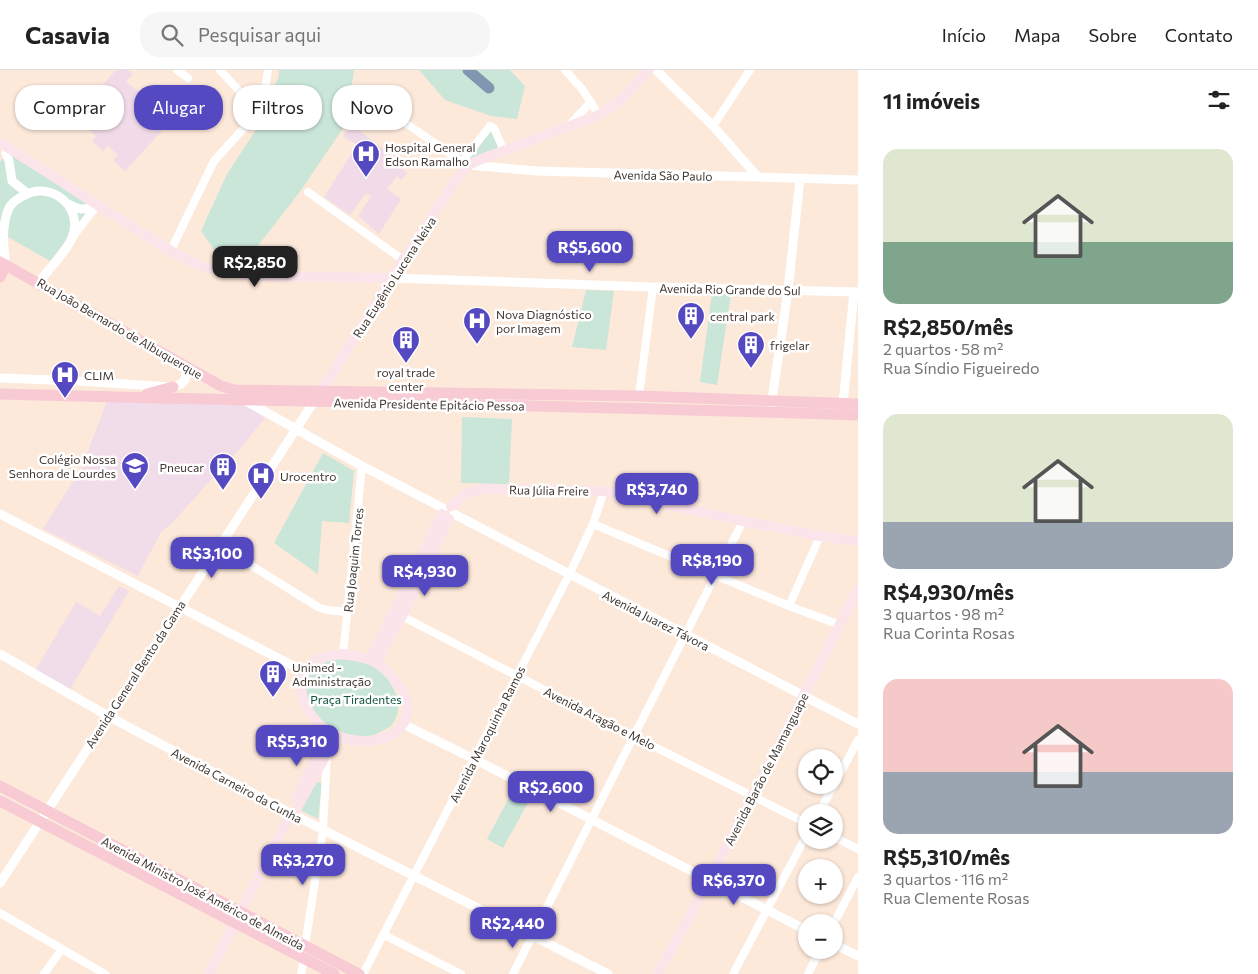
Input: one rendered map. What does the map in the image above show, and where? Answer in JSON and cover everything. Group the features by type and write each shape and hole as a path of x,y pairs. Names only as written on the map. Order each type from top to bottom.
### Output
{"main road":[{"path":"465,164 599,115 621,100 649,70"},
{"path":"0,143 5,154 65,183 96,205 194,265 259,276 392,278"},
{"name":"Rua Eugênio Lucena Neiva","path":"321,391 465,164"},
{"path":"0,277 3,263"},
{"name":"Rua João Bernardo de Albuquerque","path":"3,263 222,386 234,390"},
{"path":"133,398 173,387"},
{"name":"Avenida Presidente Epitácio Pessoa","path":"234,390 639,396 858,404"},
{"name":"Avenida Presidente Epitácio Pessoa","path":"0,394 246,401 569,406 858,415"},
{"name":"Rua Júlia Freire","path":"448,512 467,493 481,489 604,491 743,521 820,536 858,541"},
{"path":"373,660 398,614 448,512"},
{"name":"Avenida Barão de Mamanguape","path":"658,974 709,881 858,589"},
{"path":"343,654 373,660 391,674 401,687 407,708 407,716 403,724 389,737 354,740 332,734 315,721 305,706 301,692 305,672 313,663 323,657 343,654"},
{"path":"289,816 327,755 332,734"},
{"path":"209,974 332,734"},
{"name":"Avenida Ministro José Américo de Almeida","path":"0,786 359,974"},
{"name":"Avenida Ministro José Américo de Almeida","path":"0,801 334,974"}],"street":[{"path":"177,70 188,78"},
{"path":"220,70 234,85"},
{"path":"170,250 214,161 252,119 265,90 268,70"},
{"path":"565,70 582,88 599,115"},
{"path":"656,70 713,126 757,176"},
{"path":"713,126 750,70"},
{"path":"568,127 591,102"},
{"path":"412,127 465,164 487,127 492,126 494,128 504,151"},
{"path":"5,154 9,161 12,181 28,193"},
{"name":"Avenida São Paulo","path":"465,164 537,171 858,180"},
{"path":"775,412 772,400 788,290 800,179"},
{"path":"60,198 67,192 65,183"},
{"path":"3,263 2,238 7,214 14,201 28,193 40,190 60,198 77,209 84,210 96,205"},
{"path":"308,192 403,260"},
{"path":"60,198 74,217 72,239"},
{"path":"39,282 96,205"},
{"name":"Avenida Rio Grande do Sul","path":"392,278 856,292"},
{"path":"639,396 653,287"},
{"path":"843,404 856,292"},
{"path":"0,378 173,387 185,380 186,372 182,364"},
{"name":"Avenida General Bento da Gama","path":"0,883 321,391"},
{"name":"Avenida Juarez Távora","path":"246,401 448,512 858,724"},
{"name":"Rua Joaquim Torres","path":"343,654 362,466"},
{"name":"Avenida Maroquinha Ramos","path":"363,974 569,575 593,524 604,491"},
{"path":"0,514 305,672"},
{"path":"513,974 743,521"},
{"path":"593,524 715,576 840,625"},
{"path":"789,606 820,536"},
{"path":"220,546 318,607 347,612"},
{"name":"Avenida Aragão e Melo","path":"398,614 633,736 798,819"},
{"name":"Avenida Carneiro da Cunha","path":"0,654 289,816 323,830 414,875 608,974"},
{"path":"403,724 798,926"},
{"path":"843,768 858,740"},
{"path":"305,946 323,830 327,755"},
{"path":"843,842 858,849"},
{"path":"734,974 800,849"},
{"path":"839,914 858,877"},
{"path":"0,913 105,974"},
{"path":"384,935 461,974"},
{"path":"843,948 858,956"},
{"path":"44,974 62,949"},
{"path":"301,974 304,959"},
{"path":"808,974 816,959"}],"shaded area":[{"path":"116,70 128,70 133,74 126,82 134,88 134,130 163,130 125,171 113,160 118,155 108,146 103,151 92,141 96,136 89,130 124,130 124,85 102,85"},
{"name":"Hospital General Edson Ramalho","path":"348,130 359,130 405,165 402,169 407,173 401,180 397,176 387,189 401,199 379,234 358,216 371,196 366,193 350,215 324,197 357,145 343,136"},
{"name":"Colégio Nossa Senhora de Lourdes","path":"107,401 244,405 265,418 229,462 172,523 161,532 138,576 43,529 82,467"},
{"path":"119,586 129,591 69,691 35,671 76,602 100,616"}],"green space":[{"path":"279,70 354,70 352,85 332,85 332,130 342,130 299,193 257,247 219,257 201,231 227,174 255,130 322,130 322,85 275,85 279,76"},
{"path":"419,70 510,70 525,86 517,119 491,116 445,100"},
{"path":"490,129 499,147 467,161"},
{"path":"10,149 95,205 50,261 8,237 2,258 0,257 0,162"},
{"path":"586,290 614,291 606,350 572,347"},
{"path":"712,293 731,294 717,385 700,382"},
{"path":"462,417 512,419 509,484 461,483"},
{"path":"323,453 354,471 349,523 322,521 318,574 274,543"},
{"name":"Praça Tiradentes","path":"334,659 369,664 383,674 392,686 398,701 397,716 392,725 373,735 356,736 335,729 316,715 306,697 308,674 315,667"},
{"path":"317,782 322,783 318,819 300,810"},
{"path":"513,790 530,799 503,848 487,839"}],"waterway":[{"path":"468,70 489,88"}],"place":[{"name":"Hospital General Edson Ramalho","path":"366,178"},
{"name":"central park","path":"691,340"},
{"name":"Nova Diagnóstico por Imagem","path":"477,345"},
{"name":"royal trade center","path":"406,364"},
{"name":"frigelar","path":"751,369"},
{"name":"CLIM","path":"65,399"},
{"name":"Colégio Nossa Senhora de Lourdes","path":"135,490"},
{"name":"Pneucar","path":"223,491"},
{"name":"Urocentro","path":"261,500"},
{"name":"Unimed - Administração","path":"273,698"}]}
